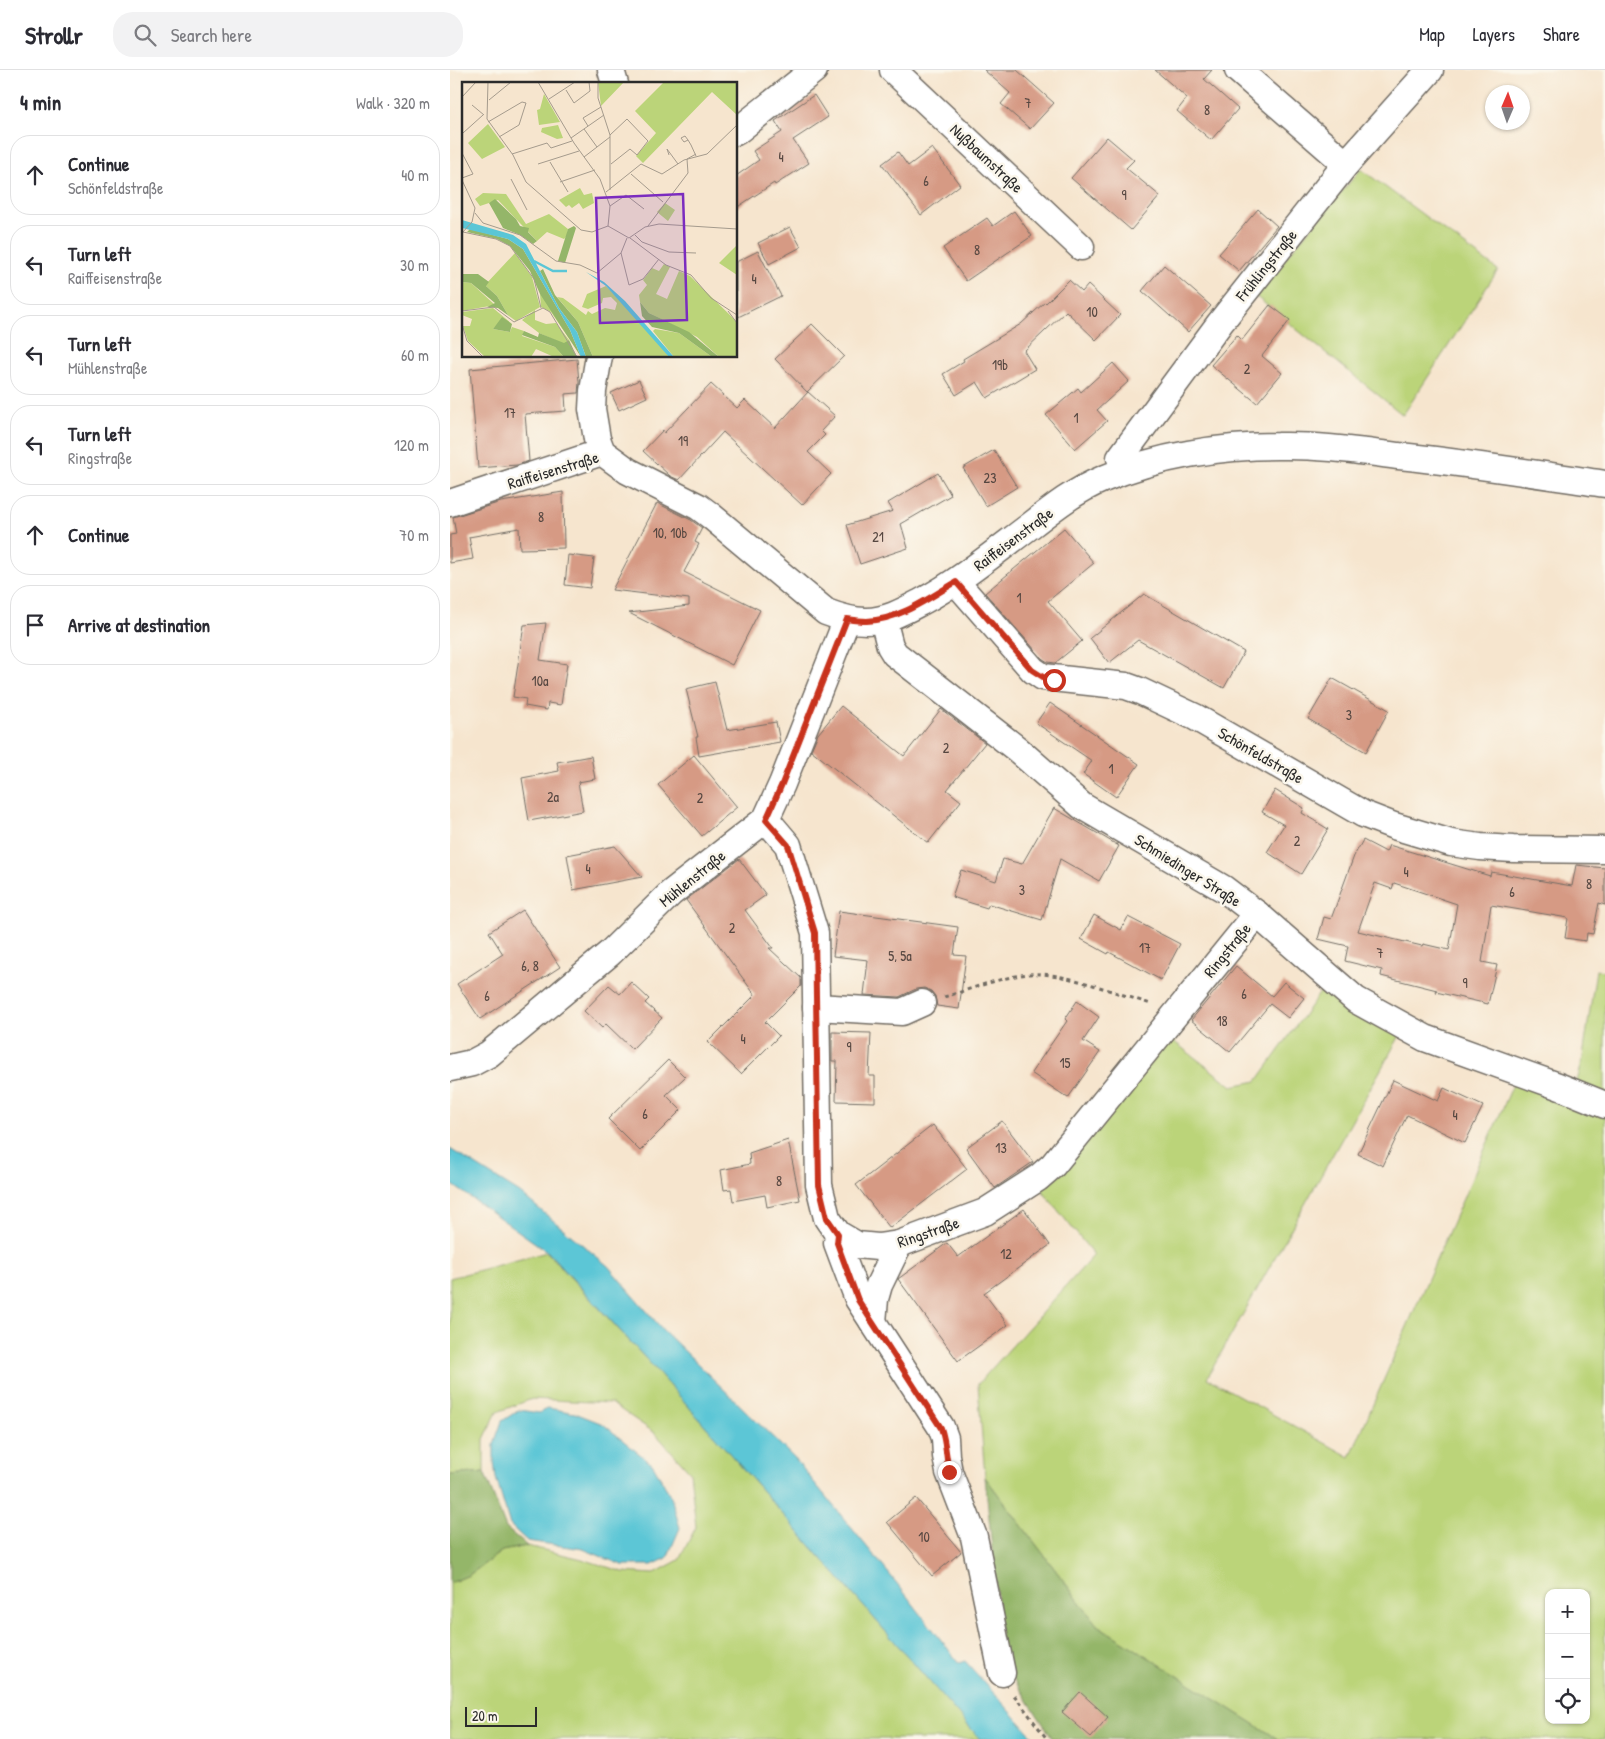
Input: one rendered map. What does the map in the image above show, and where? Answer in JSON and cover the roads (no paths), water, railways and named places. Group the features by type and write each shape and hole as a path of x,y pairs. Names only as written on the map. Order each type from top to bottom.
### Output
{"street":[{"path":"738,130 814,70"},
{"name":"Nußbaumstraße","path":"893,70 1081,246"},
{"path":"1238,70 1346,164"},
{"name":"Frühlingstraße","path":"1124,470 1120,458 1220,323 1346,164 1430,70"},
{"path":"599,358 592,391 592,408 595,433 602,452"},
{"name":"Raiffeisenstraße","path":"450,503 602,452 628,471 699,507 826,612 847,619 868,621 900,613 956,582 1062,502 1094,482 1124,470 1176,457 1241,448 1279,446 1341,449 1605,484"},
{"name":"Schönfeldstraße","path":"956,582 1032,670 1043,677 1054,680 1126,686 1140,691 1195,717 1363,814 1394,826 1451,843 1513,849 1605,850"},
{"name":"Schmiedinger Straße","path":"883,618 890,646 895,654 1017,749 1082,806 1224,889 1356,1000 1425,1038 1605,1105"},
{"name":"Mühlenstraße","path":"450,1068 472,1063 489,1054 610,952 671,893 766,820 847,619"},
{"path":"766,820 788,845 815,933 819,1185 827,1218 838,1234 837,1243 858,1300 941,1428 945,1438 949,1472 974,1538 1002,1673"},
{"name":"Ringstraße","path":"838,1234 857,1245 878,1247 899,1244 985,1212 1038,1178 1053,1165 1256,914"},
{"path":"816,1007 902,1012 922,1003"},
{"path":"873,1322 875,1299 879,1285 899,1244"}],"water":[{"path":"450,1149 520,1193 608,1266 662,1329 795,1459 959,1663 965,1661 1035,1739 980,1739 660,1374 548,1252 450,1183"},
{"path":"548,1408 575,1413 603,1424 653,1465 671,1497 680,1528 667,1558 652,1565 622,1565 583,1549 527,1541 510,1525 496,1478 494,1444 502,1421 519,1410 539,1413"}]}
